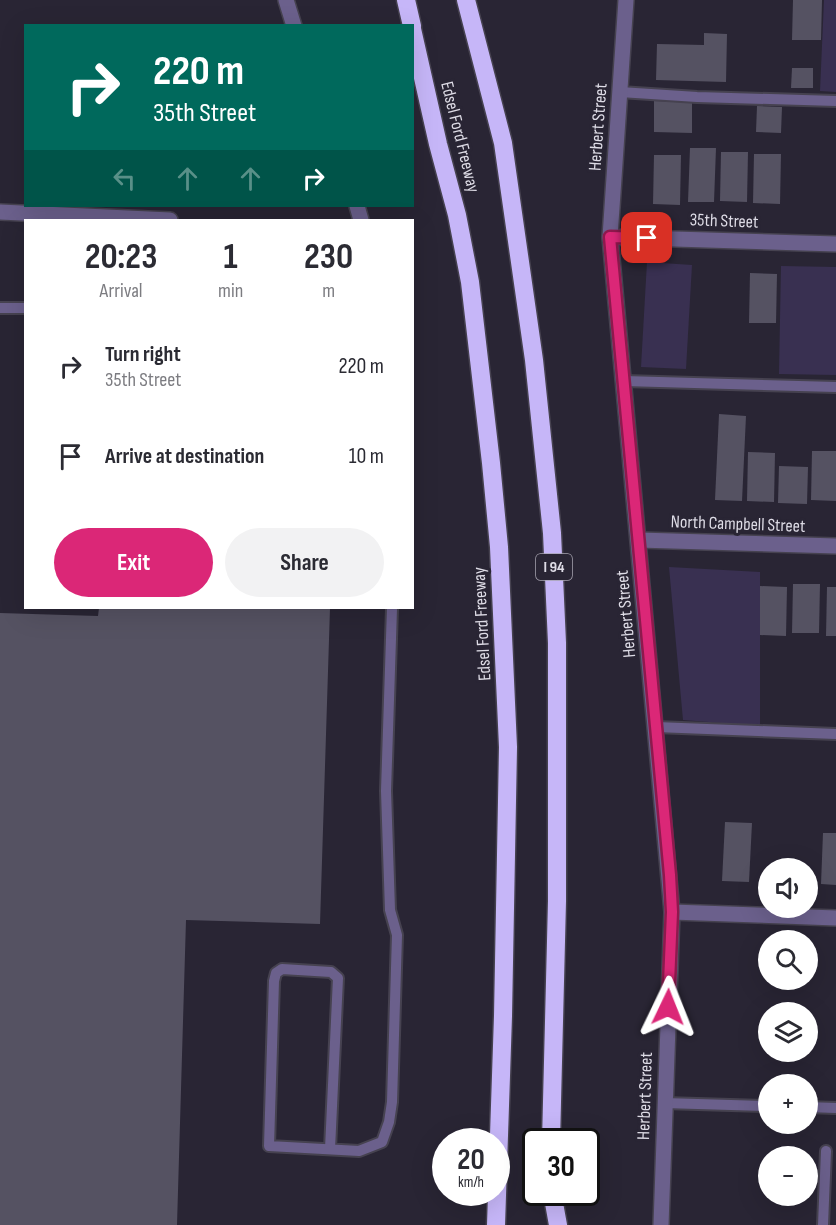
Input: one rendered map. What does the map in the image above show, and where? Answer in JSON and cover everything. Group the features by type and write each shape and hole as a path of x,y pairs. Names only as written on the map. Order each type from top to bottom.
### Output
{"highway":[{"name":"Edsel Ford Freeway","path":"406,0 411,24"},
{"name":"Edsel Ford Freeway","path":"466,0 503,143 534,360 552,533 557,643 557,819 551,1128"},
{"name":"Edsel Ford Freeway","path":"414,36 438,144 457,215 470,282 499,547 508,747 496,1225"},
{"path":"549,1225 550,1206"},
{"path":"554,1206 558,1225"}],"street":[{"path":"286,0 293,24"},
{"name":"Herbert Street","path":"626,0 610,237 672,912 661,1225"},
{"path":"0,212 149,219"},
{"name":"35th Street","path":"610,237 836,244"},
{"name":"North Campbell Street","path":"639,540 836,546"},
{"path":"672,912 836,918"}],"lane":[{"path":"620,92 836,101"},
{"path":"0,308 24,308"},
{"path":"624,381 836,387"},
{"path":"330,1149 338,978 331,972 282,969 276,973 274,981 269,1146 359,1151 382,1142 389,1122 392,1102 398,967 397,934 390,910 386,791 392,609"},
{"path":"656,727 836,734"},
{"path":"664,1103 758,1106"},
{"path":"818,1107 836,1108"},
{"path":"823,1225 826,1151"}],"shaded area":[{"path":"824,0 836,0 836,92 820,91"},
{"path":"647,262 692,265 686,369 641,367"},
{"path":"781,266 836,267 836,375 779,374"},
{"path":"669,567 760,572 760,726 683,720"}],"building":[{"path":"793,0 822,0 821,40 792,40"},
{"path":"704,33 727,34 726,82 656,80 657,44 704,45"},
{"path":"792,68 813,68 813,88 791,88"},
{"path":"654,101 692,102 692,133 654,132"},
{"path":"757,106 782,107 781,133 756,132"},
{"path":"690,148 716,148 714,202 688,202"},
{"path":"721,152 748,152 747,202 720,201"},
{"path":"754,154 781,154 780,204 753,203"},
{"path":"654,155 681,155 680,205 653,204"},
{"path":"750,273 777,274 776,323 749,323"},
{"path":"719,414 746,416 742,501 715,500"},
{"path":"812,451 836,451 836,501 811,500"},
{"path":"748,452 775,453 774,502 747,501"},
{"path":"779,466 808,467 807,504 778,503"},
{"path":"793,584 820,584 819,633 792,633"},
{"path":"760,586 787,587 786,636 760,635"},
{"path":"827,587 836,587 836,636 826,636"},
{"path":"99,609 330,609 320,924 186,920 177,1225 0,1225 0,613 98,616"},
{"path":"725,822 752,823 749,882 722,881"},
{"path":"823,833 836,833 836,885 821,884"}],"route":[{"path":"647,238 610,237 670,875 672,912 668,1007"}]}
